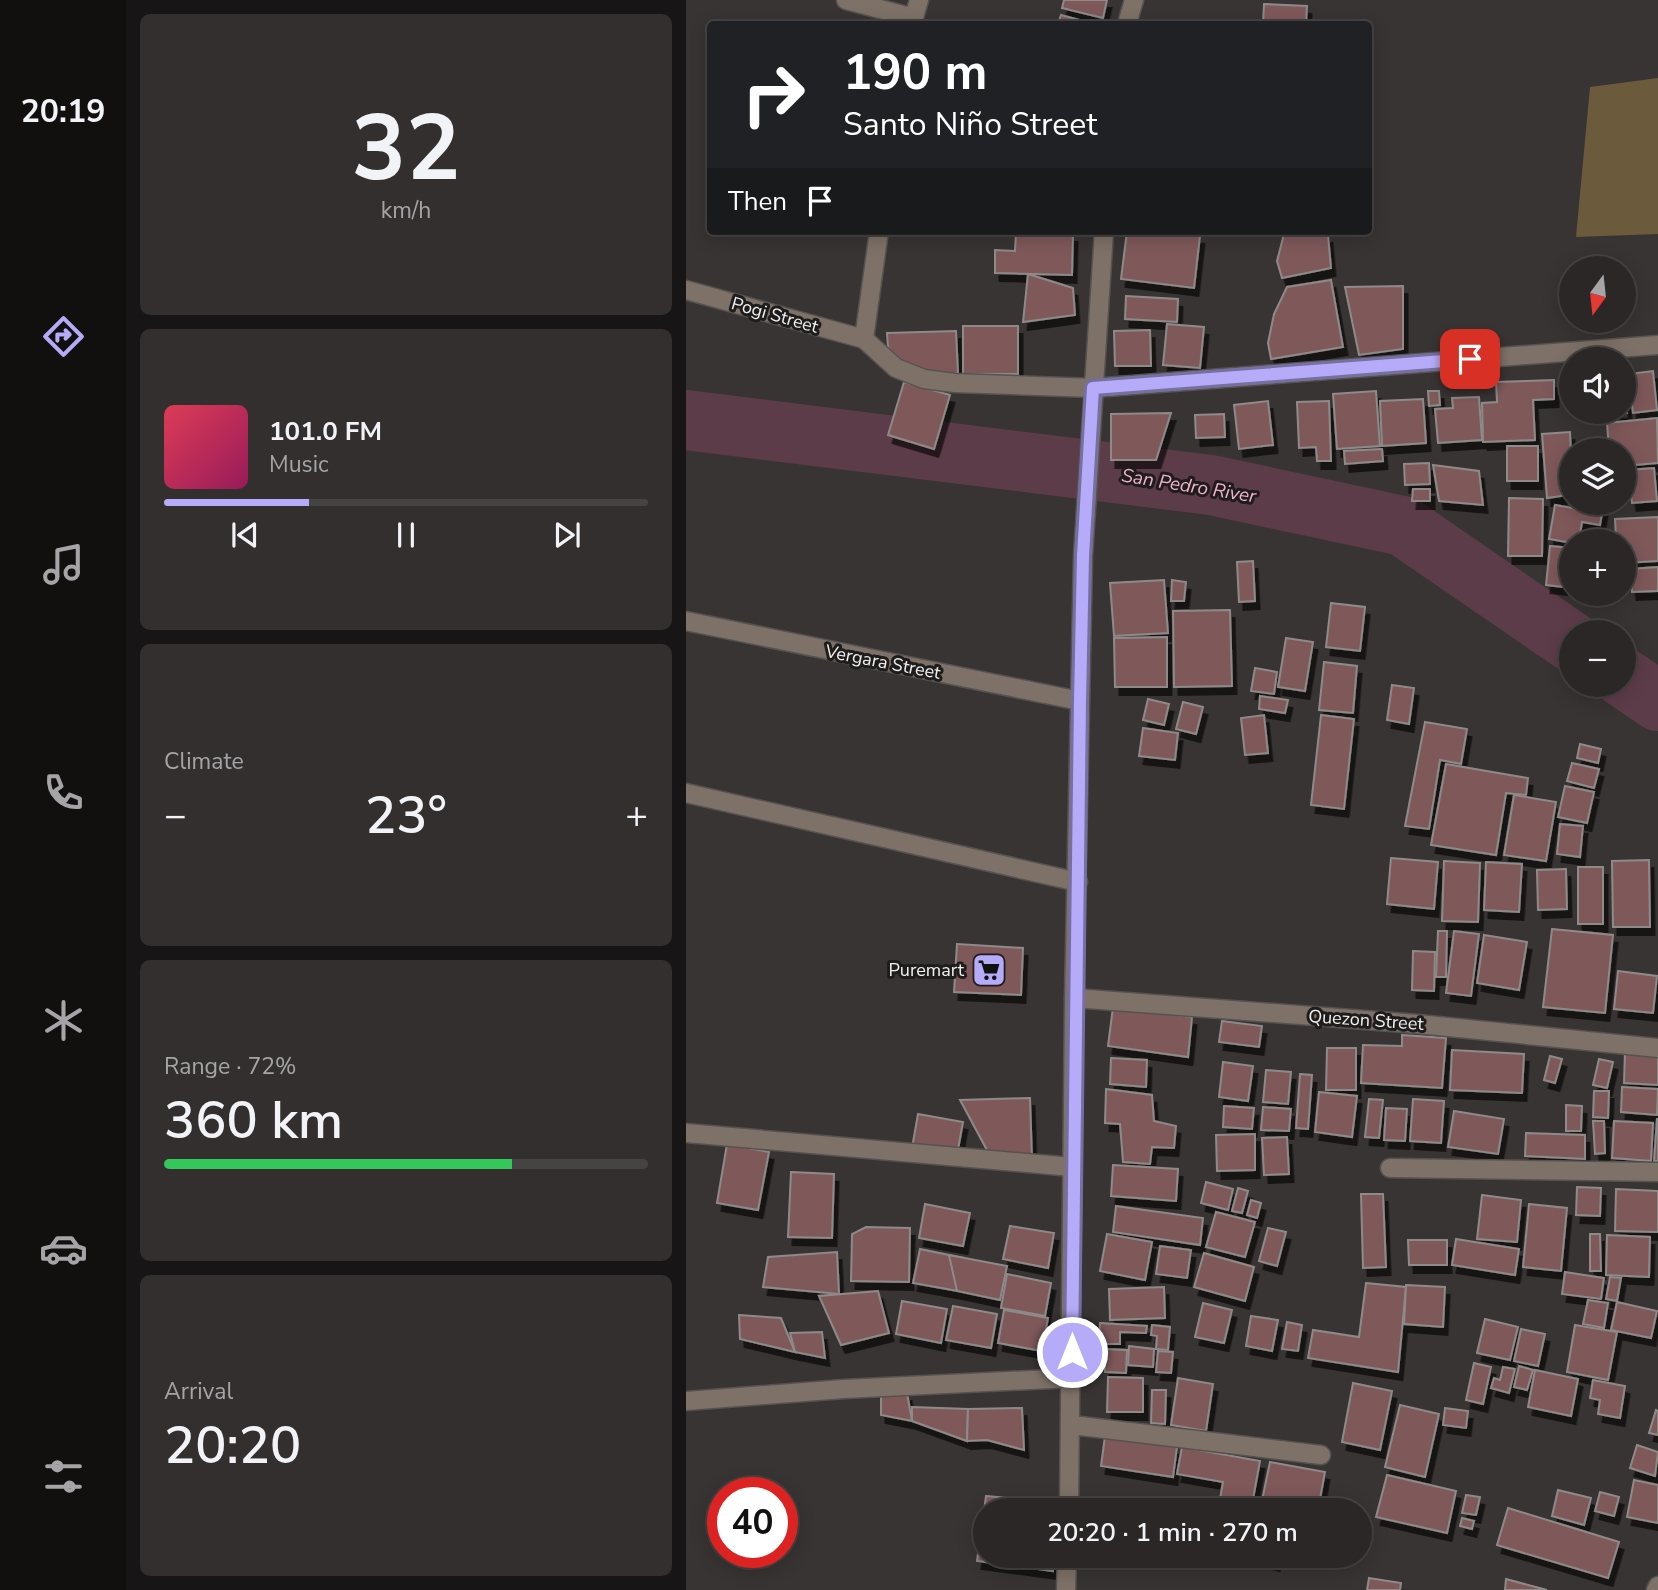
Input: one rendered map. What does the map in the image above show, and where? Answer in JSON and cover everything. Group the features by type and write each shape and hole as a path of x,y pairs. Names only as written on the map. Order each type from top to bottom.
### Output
{"street":[{"path":"846,0 910,21"},
{"path":"913,21 919,0"},
{"path":"1128,21 1134,0"},
{"path":"878,235 864,339 895,368 924,379 955,383 1093,388 1658,345"},
{"path":"1069,1498 1074,998 1083,556 1104,235"},
{"name":"Pogi Street","path":"686,290 864,339"},
{"name":"Vergara Street","path":"686,621 1080,701"},
{"path":"686,793 1078,882"},
{"name":"Quezon Street","path":"1074,998 1418,1024 1658,1048"},
{"path":"686,1133 1072,1167"},
{"path":"1390,1168 1658,1172"},
{"path":"686,1401 844,1389 1072,1378"},
{"path":"1072,1425 1321,1455"},
{"path":"1066,1590 1067,1568"}],"shaded area":[{"path":"1658,78 1658,234 1576,237 1590,87"}],"building":[{"path":"1064,0 1107,0 1103,18 1062,8"},
{"path":"1264,4 1307,6 1306,21 1263,21"},
{"path":"1061,15 1083,21 1059,21"},
{"path":"1016,235 1073,235 1072,275 995,273 995,250 1015,251"},
{"path":"1126,235 1200,236 1194,288 1121,279"},
{"path":"1284,235 1328,235 1331,268 1282,278 1277,261"},
{"path":"1028,274 1073,288 1075,315 1023,322"},
{"path":"1331,280 1343,347 1271,359 1268,343 1274,314 1287,287"},
{"path":"1403,286 1403,349 1359,355 1345,287"},
{"path":"1126,296 1178,299 1177,322 1125,319"},
{"path":"1167,324 1204,327 1200,368 1163,365"},
{"path":"963,326 1018,326 1018,374 963,374"},
{"path":"1150,330 1151,366 1115,366 1114,331"},
{"path":"956,331 958,373 923,374 900,365 888,347 887,333"},
{"path":"1653,371 1657,410 1636,413 1636,373"},
{"path":"1554,380 1554,399 1533,400 1535,440 1483,442 1482,403 1497,402 1496,382"},
{"path":"904,382 950,395 934,449 888,435"},
{"path":"1376,391 1380,446 1337,449 1333,394"},
{"path":"1428,391 1439,391 1440,405 1429,406"},
{"path":"1479,397 1482,440 1438,443 1435,409 1453,408 1452,398"},
{"path":"1423,399 1426,443 1382,446 1380,401"},
{"path":"1268,401 1273,445 1239,449 1234,405"},
{"path":"1329,401 1331,461 1317,461 1316,447 1299,448 1297,402"},
{"path":"1171,413 1156,460 1111,460 1111,414"},
{"path":"1224,414 1225,437 1196,438 1195,415"},
{"path":"1657,418 1658,463 1636,465 1636,438 1608,438 1607,424 1636,424 1636,420"},
{"path":"1570,432 1570,438 1559,438 1559,496 1547,498 1542,434"},
{"path":"1507,446 1538,446 1538,481 1507,481"},
{"path":"1382,449 1383,461 1345,464 1344,451"},
{"path":"1429,463 1430,484 1405,485 1404,464"},
{"path":"1433,465 1479,471 1483,505 1439,501"},
{"path":"1654,468 1657,501 1636,503 1636,469"},
{"path":"1413,489 1430,489 1430,501 1412,501"},
{"path":"1509,498 1543,499 1542,556 1508,556"},
{"path":"1555,505 1559,506 1559,515 1602,515 1600,525 1582,522 1581,529 1559,529 1559,541 1549,539"},
{"path":"1658,517 1658,561 1636,562 1636,529 1615,529 1615,519"},
{"path":"1550,546 1559,547 1559,586 1546,585"},
{"path":"1253,561 1255,601 1239,602 1237,562"},
{"path":"1658,567 1658,591 1636,592 1636,569"},
{"path":"1164,580 1168,633 1114,636 1110,583"},
{"path":"1172,580 1186,582 1184,601 1171,601"},
{"path":"1331,603 1365,607 1360,651 1326,647"},
{"path":"1230,610 1232,686 1174,687 1173,611"},
{"path":"1167,637 1167,687 1115,687 1114,638"},
{"path":"1286,638 1313,642 1305,691 1278,687"},
{"path":"1324,662 1357,666 1353,713 1319,710"},
{"path":"1255,668 1277,672 1274,694 1251,691"},
{"path":"1392,685 1414,688 1409,724 1387,720"},
{"path":"1260,696 1288,700 1285,713 1259,709"},
{"path":"1148,699 1169,704 1164,725 1143,720"},
{"path":"1183,702 1203,707 1196,734 1176,729"},
{"path":"1264,715 1268,753 1245,755 1241,718"},
{"path":"1321,715 1354,719 1344,809 1311,805"},
{"path":"1425,722 1467,729 1461,764 1440,760 1429,829 1405,826"},
{"path":"1143,728 1178,733 1175,760 1139,756"},
{"path":"1580,744 1601,749 1598,763 1577,758"},
{"path":"1572,763 1599,769 1594,788 1567,781"},
{"path":"1446,764 1528,778 1526,795 1506,793 1496,855 1431,845"},
{"path":"1565,786 1594,792 1587,823 1558,817"},
{"path":"1514,795 1556,802 1546,861 1504,855"},
{"path":"1560,824 1583,826 1580,857 1557,854"},
{"path":"1391,858 1438,862 1434,909 1387,904"},
{"path":"1649,860 1650,927 1613,927 1612,861"},
{"path":"1444,861 1480,863 1478,922 1442,921"},
{"path":"1486,862 1522,864 1519,912 1484,910"},
{"path":"1578,867 1603,867 1603,924 1578,924"},
{"path":"1566,869 1567,909 1538,910 1537,870"},
{"path":"1552,929 1613,935 1605,1013 1543,1007"},
{"path":"1438,931 1447,931 1446,977 1436,977"},
{"path":"1454,931 1479,934 1471,996 1446,993"},
{"path":"1484,935 1527,942 1519,990 1477,983"},
{"name":"Puremart","path":"957,944 1023,948 1021,995 954,992"},
{"path":"1413,951 1435,952 1434,991 1412,990"},
{"path":"1618,971 1657,976 1653,1013 1614,1009"},
{"path":"1113,1007 1192,1017 1188,1057 1108,1046"},
{"path":"1222,1021 1262,1026 1259,1047 1219,1042"},
{"path":"1402,1035 1446,1038 1442,1088 1361,1083 1363,1045 1402,1046"},
{"path":"1327,1048 1356,1048 1356,1090 1326,1090"},
{"path":"1452,1050 1524,1054 1522,1093 1450,1090"},
{"path":"1625,1051 1658,1053 1658,1085 1624,1083"},
{"path":"1550,1056 1562,1059 1555,1083 1544,1080"},
{"path":"1111,1058 1147,1060 1146,1087 1110,1084"},
{"path":"1599,1059 1613,1062 1607,1088 1593,1085"},
{"path":"1223,1062 1253,1066 1248,1101 1219,1097"},
{"path":"1266,1070 1291,1072 1288,1104 1263,1102"},
{"path":"1300,1074 1312,1075 1308,1129 1296,1128"},
{"path":"1622,1087 1658,1089 1657,1115 1621,1112"},
{"path":"1106,1089 1152,1095 1154,1121 1176,1126 1174,1148 1152,1147 1150,1164 1123,1162 1120,1124 1105,1123"},
{"path":"1594,1091 1609,1091 1608,1118 1593,1117"},
{"path":"1319,1092 1357,1096 1352,1137 1315,1132"},
{"path":"1030,1098 1032,1160 988,1152 960,1100"},
{"path":"1369,1099 1383,1100 1379,1138 1365,1137"},
{"path":"1413,1099 1444,1101 1441,1143 1410,1141"},
{"path":"1566,1105 1582,1106 1581,1131 1566,1131"},
{"path":"1224,1106 1254,1108 1252,1129 1223,1127"},
{"path":"1263,1107 1291,1109 1289,1131 1261,1130"},
{"path":"1386,1108 1407,1109 1405,1141 1384,1140"},
{"path":"1454,1111 1504,1119 1498,1154 1448,1147"},
{"path":"918,1114 963,1122 957,1155 912,1148"},
{"path":"1657,1119 1658,1161 1654,1161"},
{"path":"1593,1121 1604,1121 1605,1153 1595,1154"},
{"path":"1614,1121 1653,1123 1651,1161 1612,1158"},
{"path":"1526,1133 1585,1135 1585,1159 1525,1156"},
{"path":"1255,1134 1255,1170 1217,1171 1216,1135"},
{"path":"1287,1137 1289,1174 1264,1175 1262,1138"},
{"path":"727,1144 769,1152 758,1210 717,1203"},
{"path":"1113,1165 1178,1169 1176,1201 1111,1196"},
{"path":"791,1172 834,1174 832,1238 788,1237"},
{"path":"1206,1182 1233,1189 1228,1210 1201,1203"},
{"path":"1577,1187 1601,1188 1600,1216 1576,1215"},
{"path":"1238,1188 1248,1191 1242,1213 1232,1211"},
{"path":"1616,1189 1658,1191 1658,1232 1615,1231"},
{"path":"1361,1194 1383,1194 1386,1267 1363,1268"},
{"path":"1482,1195 1521,1200 1517,1242 1477,1239"},
{"path":"1251,1200 1261,1203 1257,1218 1247,1215"},
{"path":"925,1204 970,1213 963,1246 919,1238"},
{"path":"1529,1204 1567,1208 1561,1271 1523,1267"},
{"path":"1116,1206 1203,1218 1200,1245 1113,1232"},
{"path":"1216,1212 1255,1222 1245,1257 1206,1247"},
{"path":"1010,1226 1054,1233 1048,1268 1003,1259"},
{"path":"866,1227 910,1228 909,1282 851,1281 852,1234"},
{"path":"1268,1228 1286,1232 1277,1266 1259,1261"},
{"path":"1107,1234 1152,1242 1145,1280 1100,1271"},
{"path":"1590,1234 1600,1234 1601,1271 1590,1271"},
{"path":"1607,1235 1650,1237 1649,1277 1606,1275"},
{"path":"1456,1239 1519,1249 1515,1275 1452,1265"},
{"path":"1408,1240 1447,1240 1447,1265 1409,1265"},
{"path":"1160,1246 1191,1250 1187,1278 1156,1274"},
{"path":"920,1249 964,1258 958,1291 913,1283"},
{"path":"837,1252 839,1294 763,1287 768,1257"},
{"path":"1204,1253 1254,1267 1245,1301 1194,1287"},
{"path":"949,1255 1007,1266 1000,1300 957,1291"},
{"path":"1565,1272 1604,1278 1601,1299 1562,1294"},
{"path":"1007,1274 1051,1283 1045,1316 1001,1308"},
{"path":"1610,1277 1621,1278 1617,1301 1606,1299"},
{"path":"1366,1283 1406,1287 1398,1372 1308,1358 1313,1330 1359,1337"},
{"path":"1406,1285 1445,1287 1443,1327 1404,1324"},
{"path":"1164,1287 1165,1318 1110,1320 1109,1289"},
{"path":"878,1291 889,1333 841,1345 819,1296"},
{"path":"1588,1300 1608,1303 1604,1328 1583,1324"},
{"path":"902,1301 947,1309 941,1343 896,1334"},
{"path":"1617,1302 1657,1311 1651,1338 1611,1330"},
{"path":"1203,1303 1232,1310 1224,1343 1195,1337"},
{"path":"953,1306 997,1314 991,1348 946,1340"},
{"path":"1004,1310 1048,1318 1042,1351 998,1343"},
{"path":"739,1315 781,1318 795,1352 740,1339"},
{"path":"1251,1316 1278,1320 1272,1351 1246,1346"},
{"path":"1485,1319 1518,1327 1510,1360 1477,1353"},
{"path":"1287,1322 1302,1325 1298,1351 1282,1349"},
{"path":"1100,1323 1147,1326 1146,1333 1120,1332 1120,1344 1099,1344"},
{"path":"1152,1325 1170,1327 1168,1350 1156,1349 1157,1336 1151,1335"},
{"path":"1575,1325 1617,1332 1608,1380 1567,1372"},
{"path":"1521,1329 1545,1334 1538,1366 1514,1361"},
{"path":"822,1332 825,1358 795,1352 790,1333"},
{"path":"1129,1346 1154,1349 1153,1367 1128,1365"},
{"path":"1105,1349 1127,1350 1126,1373 1105,1372"},
{"path":"1158,1351 1173,1352 1171,1373 1156,1372"},
{"path":"1474,1363 1491,1367 1483,1404 1466,1400"},
{"path":"1519,1366 1533,1370 1527,1390 1514,1387"},
{"path":"1503,1367 1515,1369 1509,1393 1491,1388 1494,1378 1500,1380"},
{"path":"1535,1370 1578,1379 1571,1416 1528,1407"},
{"path":"1108,1377 1143,1378 1143,1412 1107,1412"},
{"path":"1178,1378 1213,1384 1206,1431 1171,1425"},
{"path":"1593,1380 1625,1386 1620,1418 1598,1414 1600,1400 1590,1398"},
{"path":"1353,1383 1392,1391 1380,1450 1342,1442"},
{"path":"1152,1390 1166,1390 1165,1424 1151,1423"},
{"path":"907,1393 912,1421 881,1415 881,1395"},
{"path":"1400,1405 1439,1414 1425,1477 1385,1467"},
{"path":"912,1407 968,1409 967,1441 912,1421"},
{"path":"1022,1408 1024,1450 987,1440 967,1441 968,1409"},
{"path":"1445,1408 1468,1411 1466,1428 1443,1425"},
{"path":"1656,1410 1658,1411 1658,1435 1649,1433"},
{"path":"1105,1436 1177,1447 1173,1477 1101,1466"},
{"path":"1637,1445 1658,1452 1655,1476 1630,1468"},
{"path":"1182,1447 1260,1461 1253,1498 1220,1498 1223,1482 1177,1474"},
{"path":"1270,1462 1325,1472 1320,1498 1262,1498"},
{"path":"1387,1475 1456,1491 1447,1533 1376,1517"},
{"path":"1634,1480 1658,1485 1658,1523 1627,1517"},
{"path":"1558,1490 1591,1498 1584,1525 1552,1516"},
{"path":"1600,1492 1619,1497 1614,1516 1595,1511"},
{"path":"1466,1495 1480,1497 1476,1515 1462,1513"},
{"path":"1508,1508 1619,1542 1608,1578 1497,1545"},
{"path":"1462,1518 1474,1521 1472,1529 1460,1526"},
{"path":"1030,1568 1053,1568 1053,1571"},
{"path":"1369,1578 1401,1583 1400,1590 1367,1590"},
{"path":"1506,1579 1547,1590 1505,1590"}],"waterway":[{"name":"San Pedro River","path":"686,420 1211,485 1403,526 1559,633"},
{"name":"San Pedro River","path":"1636,686 1658,701"}],"place":[{"name":"Puremart","path":"989,970"}],"route":[{"path":"1072,1352 1074,1022 1083,556 1093,388 1470,359"}]}
